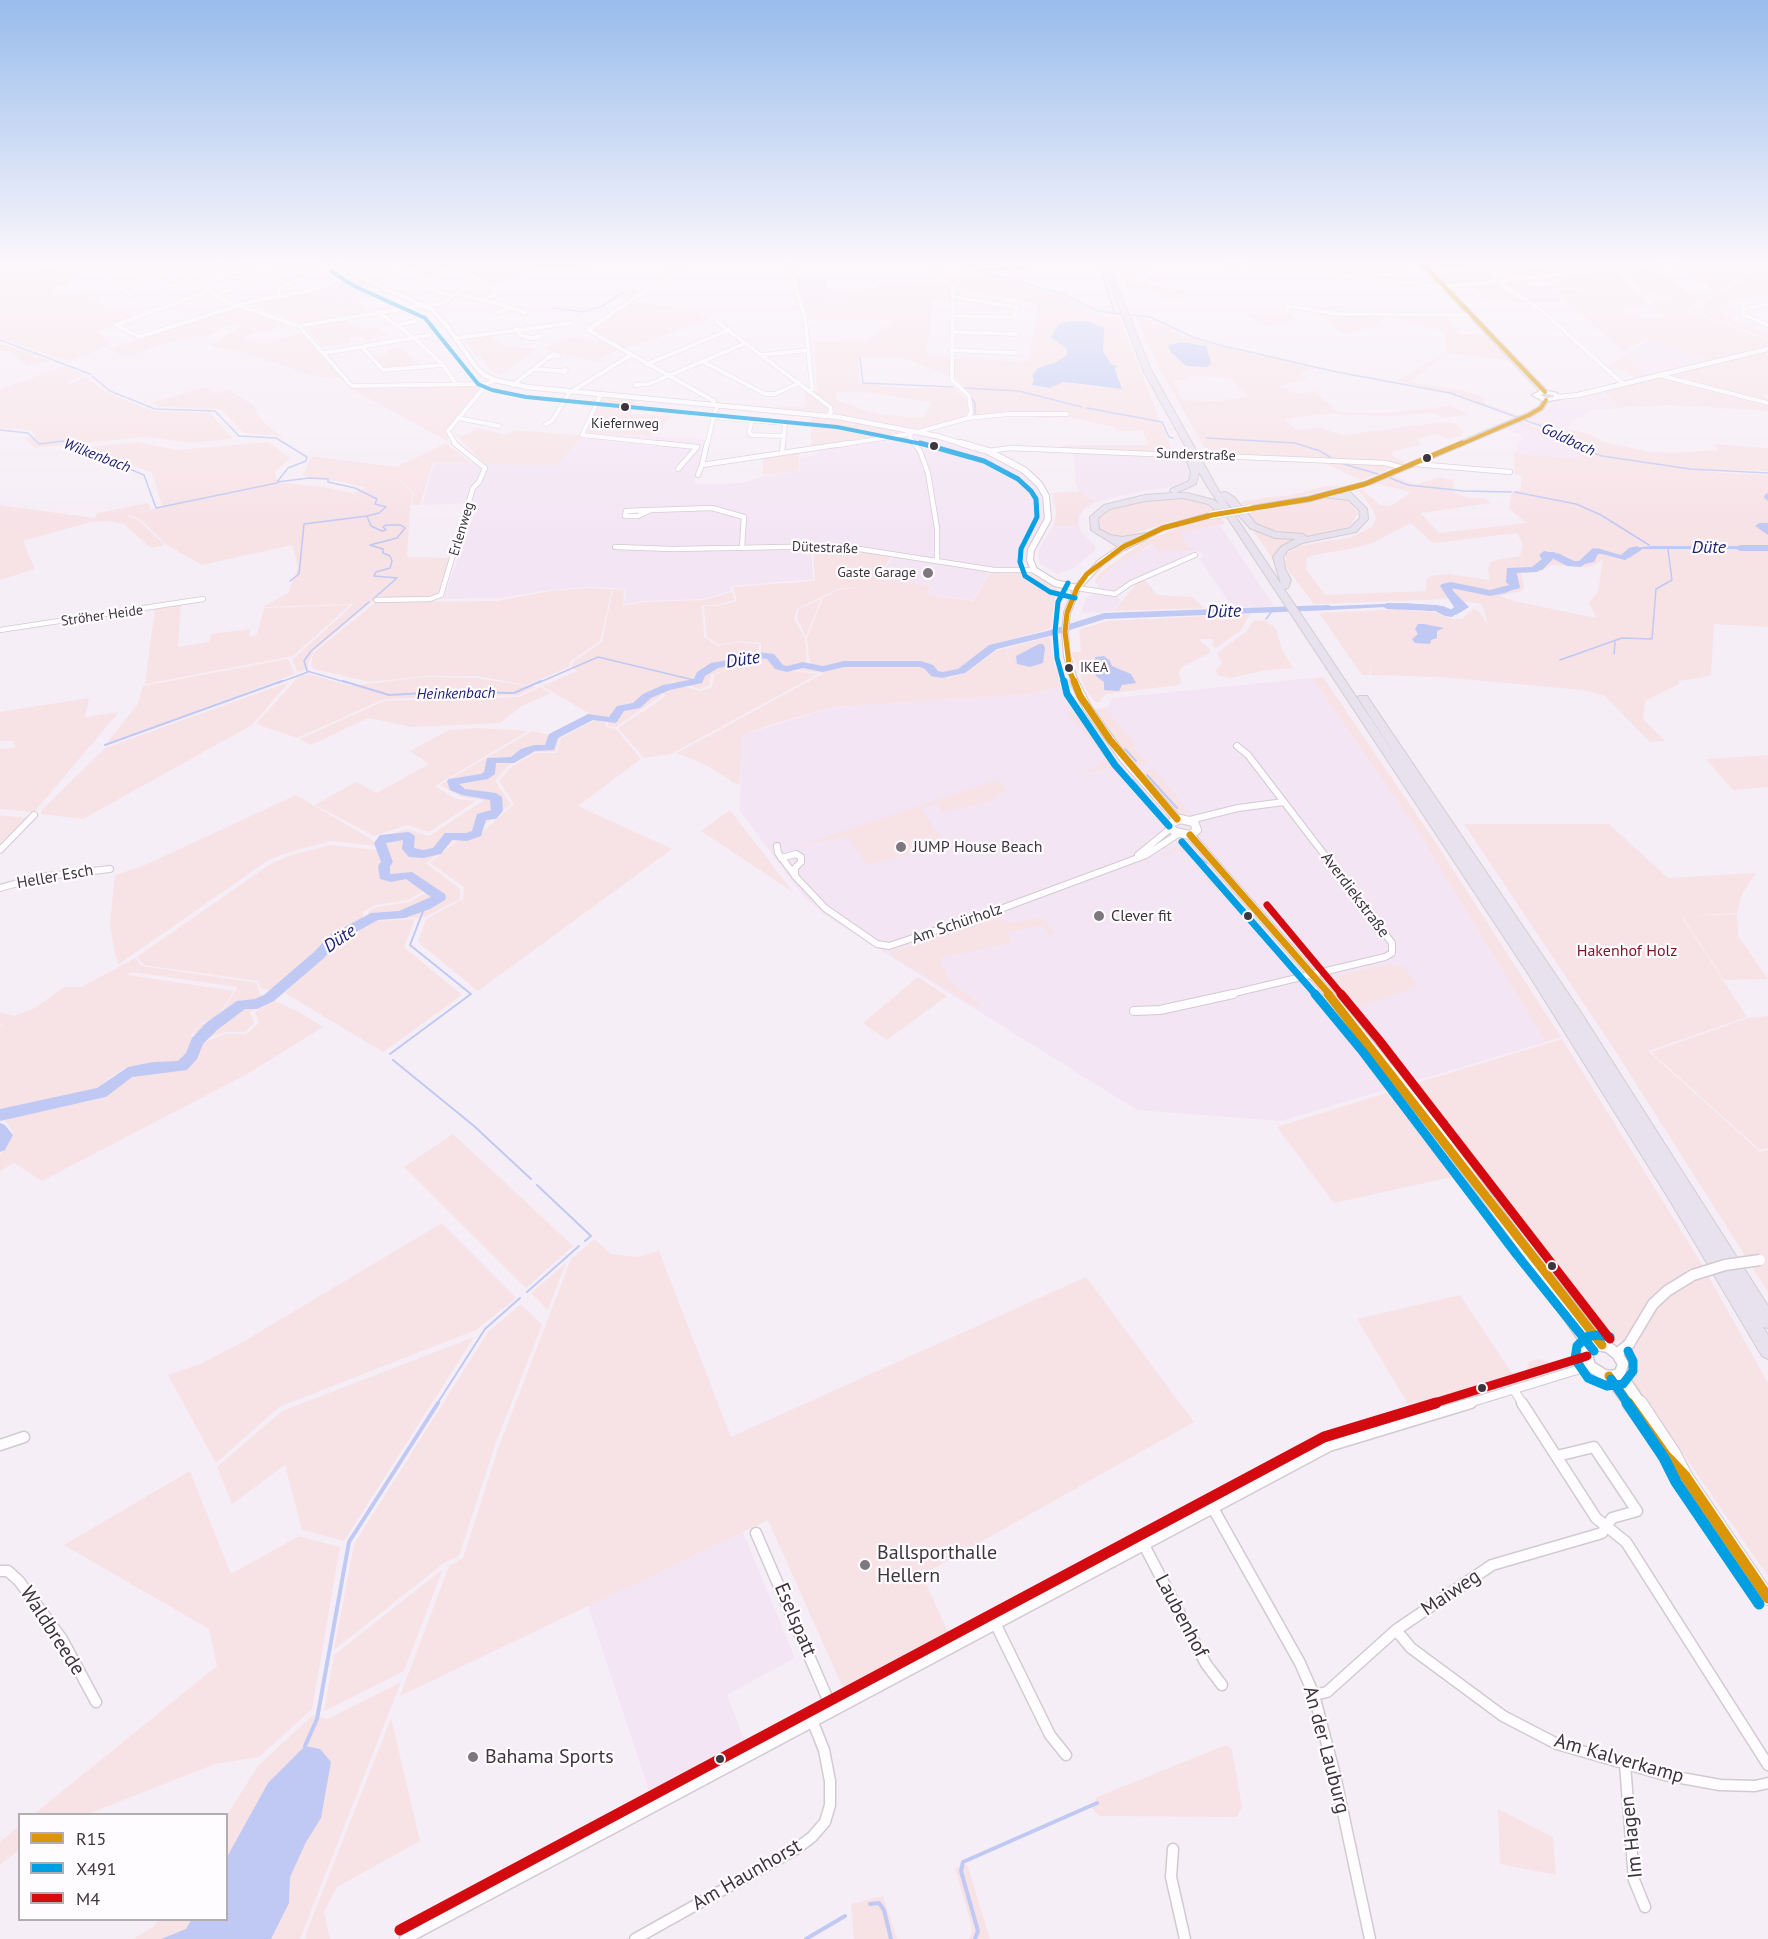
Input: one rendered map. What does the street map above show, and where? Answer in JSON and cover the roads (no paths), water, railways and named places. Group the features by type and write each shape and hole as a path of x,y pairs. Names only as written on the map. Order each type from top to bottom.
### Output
{"highway":[{"path":"1141,352 1150,376 1187,447 1240,531 1437,806 1569,1004 1768,1321"},
{"path":"1145,352 1168,400 1223,494 1285,586 1296,609 1546,991 1678,1200 1768,1351"},
{"path":"1146,536 1115,539 1105,537 1095,530 1093,523 1099,512 1117,504 1179,490 1193,482 1195,471 1185,450 1187,447"},
{"path":"1285,586 1286,580 1278,562 1282,551 1299,542 1353,530 1364,519 1363,509 1343,490"},
{"path":"1223,494 1231,500 1245,519 1263,531 1297,537 1329,536"},
{"path":"1145,498 1184,495 1205,499 1220,508 1234,529 1240,531"},
{"path":"1326,495 1352,498"},
{"path":"1095,530 1123,547"}],"main road":[{"path":"1508,352 1545,392 1558,397"},
{"path":"1545,392 1535,395 1546,401 1556,400 1558,397"},
{"path":"1123,547 1171,526 1212,515 1343,490 1415,464 1519,420 1539,410 1546,401"}],"street":[{"path":"367,352 383,369 443,365"},
{"path":"430,352 443,365 456,384"},
{"path":"466,352 484,375 513,385 828,416 962,442 988,451 1024,470 1039,484 1046,496 1047,519 1031,550 1030,560 1034,570 1043,578 1077,588 1115,594 1131,583 1195,555"},
{"path":"626,352 714,401 716,405 698,475"},
{"path":"647,364 675,352"},
{"path":"636,386 649,384 723,352"},
{"path":"758,352 831,408 828,416"},
{"path":"763,356 790,352"},
{"path":"809,352 812,388 810,392"},
{"path":"951,352 952,380 969,396 971,412 968,418"},
{"path":"1005,352 1016,353"},
{"path":"1588,352 1623,384"},
{"path":"1558,397 1573,396 1753,352"},
{"path":"325,353 352,386 487,384"},
{"path":"546,424 552,421 571,391 631,355"},
{"path":"513,385 549,357"},
{"path":"702,361 768,395 799,383"},
{"path":"534,369 558,371"},
{"path":"1659,375 1768,402"},
{"path":"495,380 487,384 458,418 499,426"},
{"path":"601,394 582,435 594,438 696,446 678,469"},
{"path":"702,465 913,433 968,418 1021,413 1067,414"},
{"path":"713,417 785,424 782,453"},
{"name":"Erlenweg","path":"376,600 430,599 441,595 473,488 479,483 485,468 454,443 449,434 450,428 458,418"},
{"path":"752,420 749,432 751,435 784,436"},
{"path":"913,433 928,473 938,528 937,561"},
{"name":"Sunderstraße","path":"988,451 1011,448 1217,456 1391,464 1404,468"},
{"path":"1415,464 1510,472"},
{"path":"651,510 638,516 625,516 626,511 651,510 712,508 744,517 742,547"},
{"name":"Dütestraße","path":"615,547 673,549 840,546 1003,571 1034,570"},
{"path":"1123,547 1087,574 1068,605 1065,628 1070,672 1080,696 1124,759 1177,819 1193,823 1197,830 1190,835"},
{"path":"1043,578 1063,581 1087,574"},
{"name":"Ströher Heide","path":"0,630 203,599"},
{"name":"Averdiekstraße","path":"1237,746 1248,755 1394,947 1392,953 1384,957 1313,975"},
{"path":"1193,823 1204,815 1284,802"},
{"path":"0,850 34,815"},
{"path":"1177,819 1171,823 1174,831 1190,835 1313,975 1431,1122 1525,1249 1602,1345 1617,1354 1623,1364 1615,1375"},
{"name":"Am Schürholz","path":"777,846 781,858 825,908 867,938 878,944 889,945 1003,908 1151,852 1174,831"},
{"path":"781,858 796,854 801,857 801,862 795,868 796,877"},
{"name":"Heller Esch","path":"0,888 39,877 110,869"},
{"path":"1134,1011 1160,1010 1313,975"},
{"path":"1525,1249 1536,1271 1589,1347"},
{"path":"1617,1354 1629,1344 1653,1304 1667,1291 1693,1275 1725,1265 1764,1261"},
{"path":"1589,1347 1602,1345"},
{"path":"1589,1347 1585,1356 1590,1366 1599,1373 1615,1375"},
{"path":"405,1939 832,1709 1214,1510 1329,1446 1590,1366"},
{"path":"1615,1375 1665,1455 1685,1476 1768,1598"},
{"path":"1514,1390 1596,1518 1626,1542 1768,1765"},
{"path":"0,1445 24,1437"},
{"name":"Maiweg","path":"1314,1695 1328,1692 1396,1630 1492,1565 1602,1533 1612,1518 1637,1511 1594,1447 1557,1456"},
{"name":"An der Lauburg","path":"1214,1510 1300,1664 1314,1695 1348,1829 1370,1939"},
{"name":"Eselspatt","path":"756,1533 832,1709"},
{"name":"Laubenhof","path":"1144,1545 1206,1664 1222,1685"},
{"name":"Waldbreede","path":"0,1571 8,1571 20,1581 62,1639 96,1702"},
{"path":"996,1625 1050,1735 1066,1755"},
{"name":"Am Kalverkamp","path":"1396,1630 1411,1648 1503,1716 1557,1744 1625,1764 1720,1785 1755,1786 1768,1783"},
{"name":"Am Haunhorst","path":"635,1939 796,1849 812,1837 825,1822 830,1805 830,1781 824,1750 812,1720"},
{"name":"Im Hagen","path":"1625,1764 1634,1880 1645,1907"},
{"path":"1173,1849 1172,1877 1185,1939"}],"water":[{"path":"1067,352 1104,352 1111,364 1117,366 1115,369 1122,389 1064,382 1049,388 1032,385 1034,379 1032,376 1038,368 1056,362 1067,355"},
{"path":"1172,352 1208,352 1211,363 1207,367 1186,366"},
{"path":"1763,546 1768,549 1642,549 1629,558 1606,553 1598,554 1594,562 1580,565 1572,565 1552,554 1553,559 1542,570 1516,570 1520,588 1487,594 1452,586 1453,591 1469,607 1456,615 1442,610 1429,611 1405,606 1329,610 1312,610 1309,607 1405,603 1443,606 1455,611 1458,603 1446,587 1450,584 1481,591 1502,590 1516,585 1512,568 1537,568 1548,559 1547,552 1554,552 1579,563 1588,561 1597,548 1623,556 1633,548"},
{"path":"1418,624 1444,628 1437,631 1437,638 1431,640 1430,644 1415,643 1412,639 1418,634 1415,629"},
{"path":"1043,644 1045,648 1043,663 1030,667 1017,664 1016,656"},
{"path":"1104,656 1112,666 1131,674 1136,683 1122,685 1119,691 1104,690 1104,682 1096,676 1091,667 1095,663 1095,657"},
{"path":"305,1746 320,1749 331,1762 321,1818 306,1842 290,1877 289,1903 271,1939 161,1939 186,1929 190,1921 228,1921 228,1855 268,1783"}],"waterway":[{"name":"Heinkenbach","path":"33,352 90,374"},
{"name":"Goldbach","path":"1251,352 1337,372 1450,393 1541,426 1580,448 1602,456 1690,469 1768,473"},
{"path":"860,358 863,383 953,387"},
{"name":"Heinkenbach","path":"92,376 110,391 155,409 215,411 239,436 276,438 307,457 306,461 288,468 277,482 309,478 328,479 328,482 355,488 377,499 375,504 386,507 379,513 367,516"},
{"path":"964,388 1019,391 1082,407"},
{"path":"967,391 975,403 975,415"},
{"path":"1087,408 1162,422 1169,437 1173,438"},
{"name":"Wilkenbach","path":"0,430 28,433 39,444 63,441 144,475 156,508 277,483"},
{"path":"1207,438 1295,443 1320,451 1333,459"},
{"path":"1340,463 1378,474"},
{"path":"1390,478 1408,485 1464,491 1511,492"},
{"path":"1515,492 1576,504 1601,515 1649,545"},
{"path":"290,581 299,574 304,524 367,516"},
{"name":"Heinkenbach","path":"367,516 371,526 382,531 386,530 383,527 386,525 401,525 405,528 397,538 370,545 383,549 383,553 390,556 392,561 390,568 376,572 374,576 397,578 373,599"},
{"name":"Düte","path":"1768,526 1759,526 1768,532"},
{"name":"Düte","path":"1740,548 1768,548"},
{"name":"Düte","path":"1387,606 1437,608 1452,614 1459,607 1445,586 1451,585 1490,593 1515,586 1511,582 1510,570 1534,570 1547,559 1544,555 1547,553 1570,564 1581,564 1596,550 1622,558 1637,549"},
{"path":"1560,660 1622,638 1652,639 1656,589 1672,580 1668,549"},
{"name":"Heinkenbach","path":"348,683 307,671 304,661 311,651 369,602"},
{"name":"Düte","path":"0,1115 101,1093 128,1072 153,1067 182,1066 192,1055 197,1042 212,1026 242,1004 257,1004 269,998 319,955 335,938 376,916 400,915 425,906 440,897 408,875 391,878 384,876 384,866 387,862 380,843 384,838 409,836 408,849 413,854 423,854 437,851 449,836 467,837 477,833 481,817 492,816 497,811 496,797 462,792 454,788 453,781 484,777 489,774 491,760 514,760 525,751 534,748 550,748 553,736 592,716 612,721 621,708 636,706 647,696 667,687 698,681 701,674 715,665 747,660 758,655 770,656 779,667 787,669 803,665 823,669 844,664 921,664 929,667 935,674 942,675 961,671 993,647 1050,633 1104,616 1329,608"},
{"path":"1266,619 1273,610"},
{"path":"1614,654 1615,642"},
{"name":"Heinkenbach","path":"538,683 598,657 698,681"},
{"path":"278,683 308,672"},
{"path":"105,745 282,681"},
{"name":"Heinkenbach","path":"343,681 389,695 441,692 514,693 541,681"},
{"path":"1125,749 1136,761"},
{"path":"1147,775 1177,808"},
{"path":"1133,780 1160,813"},
{"path":"1189,850 1207,863"},
{"path":"390,1054 471,994 410,945 425,906"},
{"path":"393,1060 474,1126 531,1179"},
{"name":"Düte","path":"0,1129 5,1135 0,1146"},
{"path":"537,1185 591,1236 585,1241"},
{"path":"527,1292 579,1246"},
{"path":"437,1404 485,1329 520,1298"},
{"path":"305,1746 317,1719 349,1542 438,1403"},
{"path":"975,1939 978,1931 961,1871 963,1862 1097,1803"},
{"path":"870,1904 879,1903 884,1910 891,1939"},
{"path":"806,1939 845,1916"}],"place":[{"name":"Kiefernweg","path":"625,407"},
{"name":"Gaste Garage","path":"928,573"},
{"name":"IKEA","path":"1069,668"},
{"name":"JUMP House Beach","path":"901,847"},
{"name":"Clever fit","path":"1099,916"},
{"name":"Ballsporthalle Hellern","path":"865,1565"},
{"name":"Bahama Sports","path":"473,1757"}],"park label":[{"name":"Hakenhof Holz","path":"1627,951"}]}
